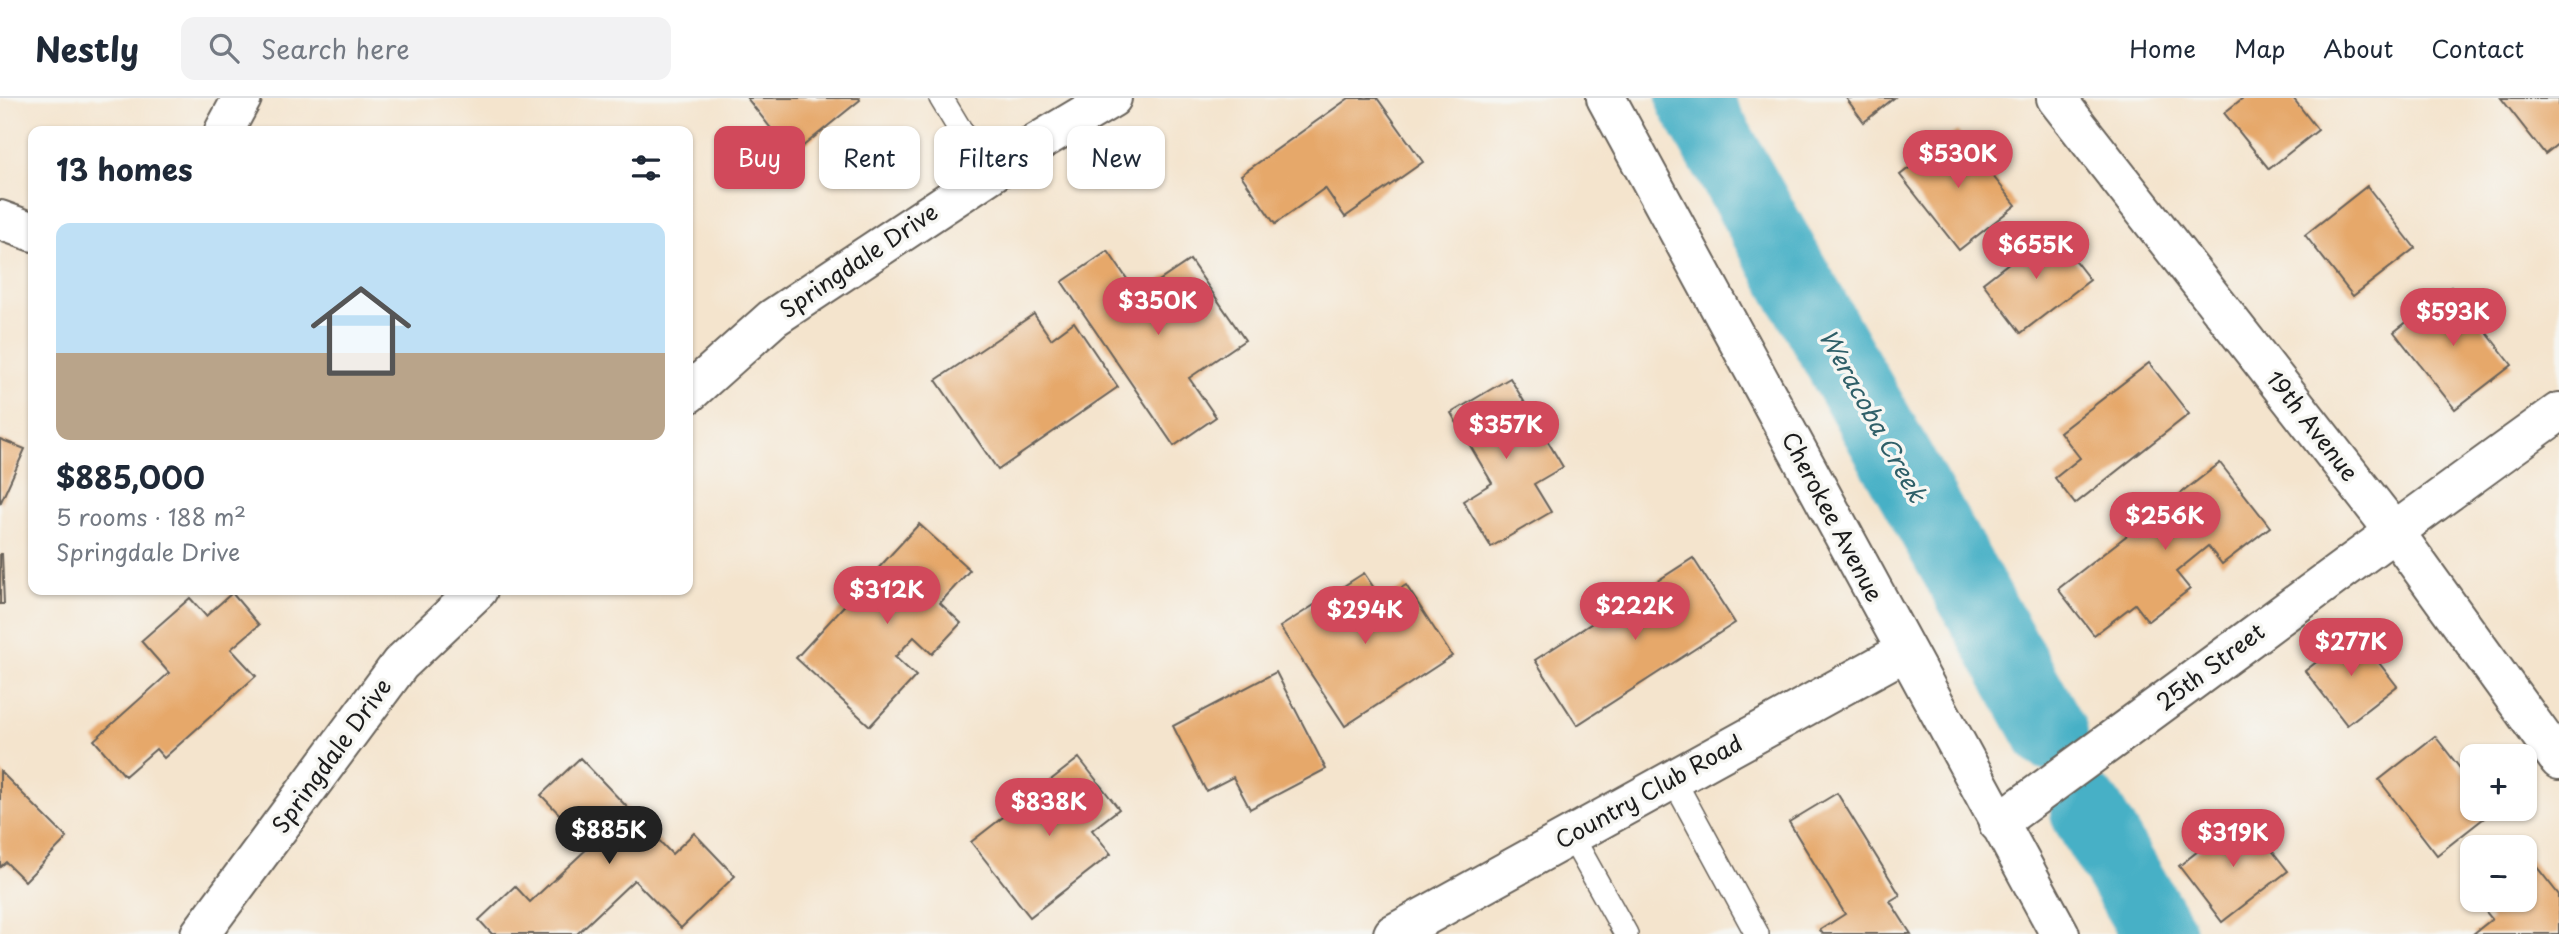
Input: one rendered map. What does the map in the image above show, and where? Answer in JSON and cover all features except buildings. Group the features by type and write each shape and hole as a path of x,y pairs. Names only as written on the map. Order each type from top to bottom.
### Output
{"street":[{"path":"227,126 242,98"},
{"name":"Springdale Drive","path":"1053,135 1112,98"},
{"name":"Cherokee Avenue","path":"1606,98 1904,652 2060,934"},
{"name":"19th Avenue","path":"2056,98 2394,531 2559,760"},
{"name":"Springdale Drive","path":"693,390 773,318 968,189"},
{"path":"0,220 28,230"},
{"name":"25th Street","path":"1998,823 2559,412"},
{"name":"Springdale Drive","path":"200,934 400,664 473,595"},
{"name":"Country Club Road","path":"1393,934 1904,652"}],"lane":[{"path":"941,98 958,126"},
{"path":"1672,779 1757,934"},
{"path":"1571,835 1626,934"}],"waterway":[{"name":"Weracoba Creek","path":"1693,98 2051,734"},
{"name":"Weracoba Creek","path":"2087,812 2159,934"}]}
